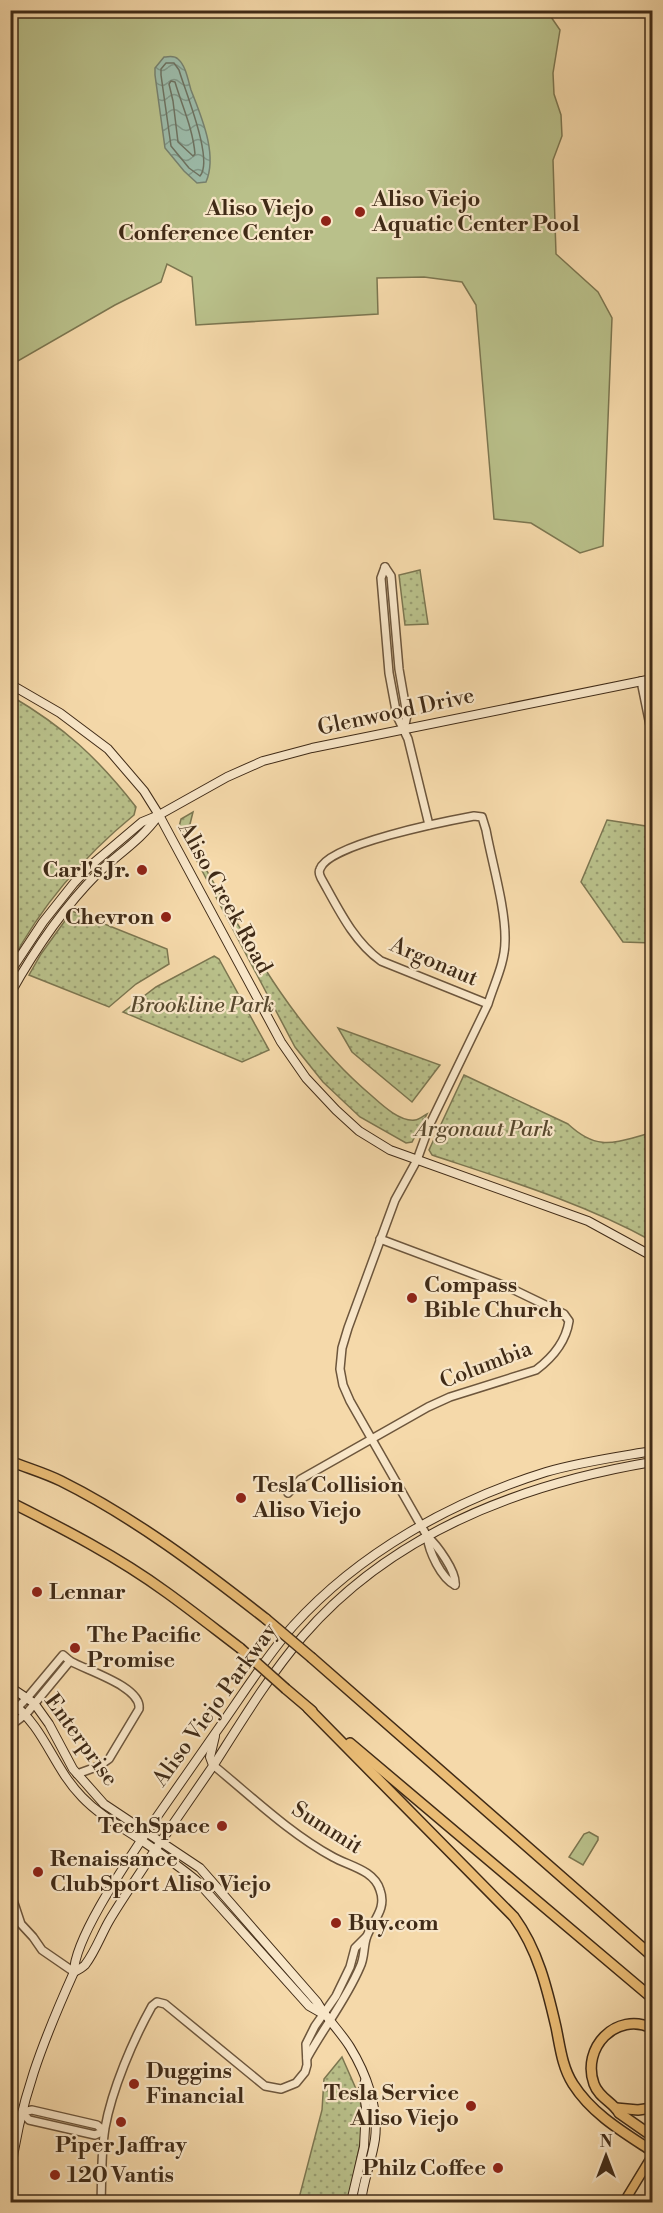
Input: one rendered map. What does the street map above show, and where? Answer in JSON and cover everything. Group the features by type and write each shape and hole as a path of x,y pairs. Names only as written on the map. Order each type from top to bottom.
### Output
{"highway":[{"path":"10,1461 61,1481 137,1524 211,1576 312,1658 649,1952"},
{"path":"10,1502 62,1527 124,1564 166,1591 240,1648 652,1998"},
{"path":"308,1707 514,1917 533,1946 542,1970 561,2054 571,2082 587,2104 652,2151"},
{"path":"652,2028 636,2024 621,2025 607,2032 594,2051 591,2064 594,2083 604,2099 619,2113 652,2136"},
{"path":"616,2108 638,2110 652,2108"}],"main road":[{"name":"Glenwood Drive","path":"10,972 53,909 90,866 142,822 159,815 226,777 263,761 312,748 652,679"},
{"name":"Aliso Creek Road","path":"10,684 60,713 108,749 144,791 294,1063 321,1095 359,1131 390,1150 588,1221 652,1256"},
{"name":"Glenwood Drive","path":"10,994 66,908 103,868 147,832 159,815"},
{"name":"Aliso Viejo Parkway","path":"10,2178 22,2112 36,2060 74,1972 74,1960 94,1919 141,1840 245,1687 301,1618 352,1571 422,1527 473,1499 548,1472 652,1451"},
{"name":"Aliso Viejo Parkway","path":"74,1972 84,1967 110,1920 213,1765 255,1696 303,1635 332,1606 378,1567 427,1536 477,1512 525,1492 581,1476 652,1462"},
{"name":"Enterprise","path":"10,1687 30,1701 49,1724 68,1761 104,1804 200,1868 317,2002 327,2021"},
{"name":"Enterprise","path":"10,1701 26,1714 40,1732 65,1776 95,1811 179,1866 197,1881 309,2006 327,2021 350,2047 369,2085 375,2108 375,2138 361,2202"},
{"path":"213,1765 210,1757 216,1732"},
{"name":"Enterprise","path":"351,2202 364,2147 366,2107 363,2089 365,2081"},
{"path":"624,2202 652,2156"}],"street":[{"path":"404,730 407,715 399,669 391,576 386,567 381,578 389,673 397,716 404,730 429,825"},
{"path":"641,681 652,735"},
{"name":"Argonaut","path":"417,1160 430,1124 488,1005 503,957 505,939 503,915 484,821 480,816 474,816 383,836 326,861 320,867 319,873 344,921 368,951 381,961 488,1005"},
{"path":"417,1160 394,1200 348,1328 340,1361 341,1377 346,1392 427,1536 429,1547 448,1582 455,1585 456,1578 435,1543 427,1536"},
{"name":"Columbia","path":"288,1493 301,1479 417,1413 450,1397 536,1370 547,1362 567,1335 569,1321 564,1314 508,1287 380,1239"},
{"path":"10,1726 26,1714 30,1701 63,1655 70,1661 126,1688 135,1695 139,1709 109,1759 99,1766 77,1774"},
{"path":"10,1715 18,1707 30,1701 70,1661"},
{"name":"Summit","path":"213,1765 292,1830 332,1857 365,1872 380,1890 382,1910 366,1937 355,1948 350,1967 327,2021"},
{"path":"10,1891 21,1924 42,1950 74,1972"},
{"name":"Summit","path":"327,2021 347,1994 361,1965 366,1937"},
{"path":"101,2202 104,2131 114,2092 152,2006 161,2001 265,2086 281,2089 296,2083 305,2072 308,2058 306,2044 315,2026 327,2021"},
{"path":"22,2112 32,2110 97,2125 104,2131"}],"green space":[{"path":"532,10 549,14 560,30 553,73 554,94 561,115 562,136 553,160 556,254 598,292 612,318 603,546 580,553 531,523 494,519 476,305 462,282 424,277 377,278 378,314 196,325 192,277 167,264 161,282 115,305 11,365 11,11"},
{"path":"420,570 428,624 405,625 399,575"},
{"path":"11,696 48,720 79,745 108,773 136,807 134,815 98,847 65,883 36,922 11,963"},
{"path":"193,812 187,836 247,941 291,1008 343,1069 386,1108 397,1116 409,1120 418,1119 427,1114 412,1142 406,1143 360,1117 323,1082 295,1047 179,827 181,819"},
{"path":"607,820 652,827 652,943 623,942 581,882"},
{"name":"Brookline Park","path":"72,911 167,949 169,964 136,984 109,1007 29,975"},
{"name":"Brookline Park","path":"214,956 219,959 269,1050 242,1062 123,1012 156,987"},
{"path":"338,1028 440,1065 412,1102 352,1052"},
{"name":"Argonaut Park","path":"464,1075 568,1124 578,1133 597,1141 615,1142 652,1134 652,1241 572,1204 432,1155 429,1150"},
{"path":"589,1832 598,1837 598,1840 583,1865 569,1857 584,1834"},
{"path":"342,2057 360,2098 363,2129 348,2202 298,2202 322,2110 324,2079"}],"water":[{"path":"164,57 175,57 183,65 203,123 210,159 206,182 197,183 165,148 155,75 155,68"}],"place":[{"name":"Aliso Viejo Aquatic Center Pool","path":"360,212"},
{"name":"Aliso Viejo Conference Center","path":"326,221"},
{"name":"Carl's Jr.","path":"142,870"},
{"name":"Chevron","path":"166,917"},
{"name":"Compass Bible Church","path":"412,1298"},
{"name":"Tesla Collision Aliso Viejo","path":"241,1498"},
{"name":"Lennar","path":"37,1592"},
{"name":"The Pacific Promise","path":"75,1648"},
{"name":"TechSpace","path":"222,1826"},
{"name":"Renaissance ClubSport Aliso Viejo","path":"38,1872"},
{"name":"Buy.com","path":"336,1923"},
{"name":"Duggins Financial","path":"134,2084"},
{"name":"Tesla Service Aliso Viejo","path":"471,2106"},
{"name":"Piper Jaffray","path":"121,2122"},
{"name":"Philz Coffee","path":"498,2168"},
{"name":"120 Vantis","path":"55,2175"}]}
